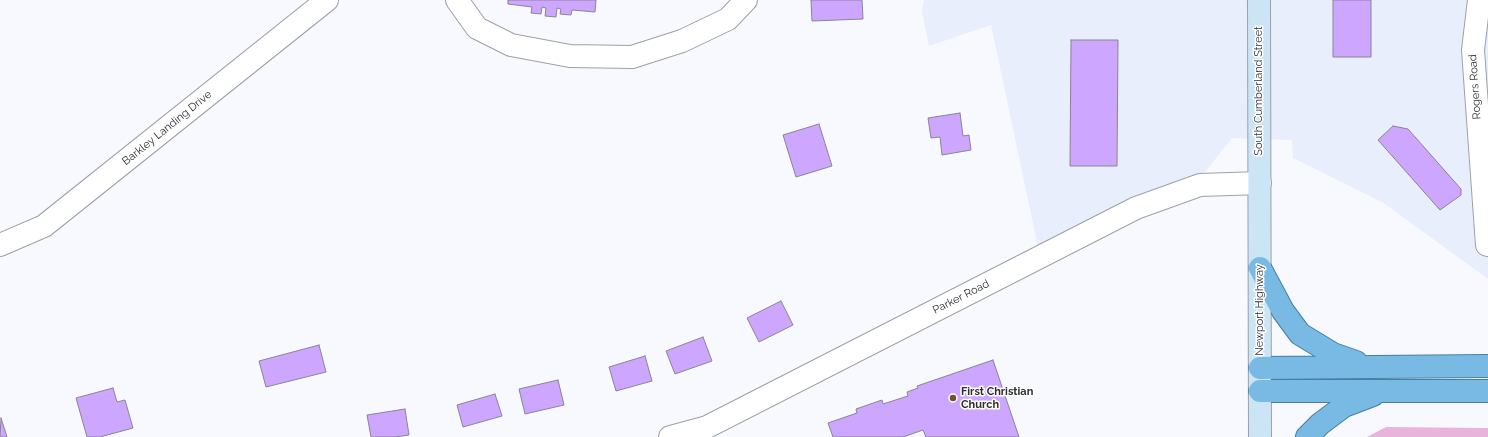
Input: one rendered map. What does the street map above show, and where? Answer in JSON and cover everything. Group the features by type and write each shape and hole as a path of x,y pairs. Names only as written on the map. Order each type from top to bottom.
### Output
{"highway":[{"path":"1260,268 1283,311 1300,334 1333,354 1371,367"},
{"path":"1260,368 1488,366"},
{"path":"1260,391 1488,391"},
{"path":"1307,437 1320,424 1344,406 1383,391"}],"main road":[{"name":"South Cumberland Street","path":"1259,0 1260,183"},
{"name":"Newport Highway","path":"1260,183 1260,437"}],"street":[{"name":"Barkley Landing Drive","path":"0,245 44,226 327,0"},
{"path":"457,0 477,28 510,45 570,56 632,57 682,41 728,20 746,0"},
{"name":"Rogers Road","path":"1480,0 1473,50 1487,245"},
{"name":"Parker Road","path":"670,437 707,427 1136,208 1200,185 1260,183"}],"shaded area":[{"path":"924,0 1488,0 1488,279 1382,202 1293,158 1292,140 1232,138 1205,172 1176,182 1038,247 991,25 929,46 922,11"},
{"path":"1386,427 1488,428 1488,437 1367,437"}],"building":[{"path":"508,0 596,0 595,12 572,10 571,15 560,14 561,9 557,8 556,17 545,16 546,8 542,7 541,14 531,13 532,7 508,4"},
{"path":"811,0 862,0 863,19 812,21"},
{"path":"1333,0 1371,0 1371,57 1333,57"},
{"path":"1071,40 1118,40 1117,166 1070,166"},
{"path":"960,113 963,136 969,135 971,150 942,155 940,137 931,138 928,118"},
{"path":"819,124 832,166 796,177 783,135"},
{"path":"1393,126 1408,129 1461,189 1461,195 1440,210 1378,140"},
{"path":"781,301 793,325 759,342 747,318"},
{"path":"703,337 712,361 675,374 666,351"},
{"path":"319,345 326,372 266,387 259,361"},
{"path":"645,356 652,381 616,391 609,367"},
{"name":"First Christian Church","path":"993,360 1019,437 926,437 923,430 903,437 833,437 828,423 857,413 856,409 882,400 883,404 908,396 907,392 918,388 917,386"},
{"path":"558,380 564,405 525,414 519,389"},
{"path":"113,388 117,402 125,400 133,428 100,437 87,437 76,398"},
{"path":"495,394 502,416 463,427 457,405"},
{"path":"405,409 409,435 395,437 371,437 367,415"},
{"path":"1,418 7,437 0,437"}],"place":[{"name":"First Christian Church","path":"953,398"}]}
